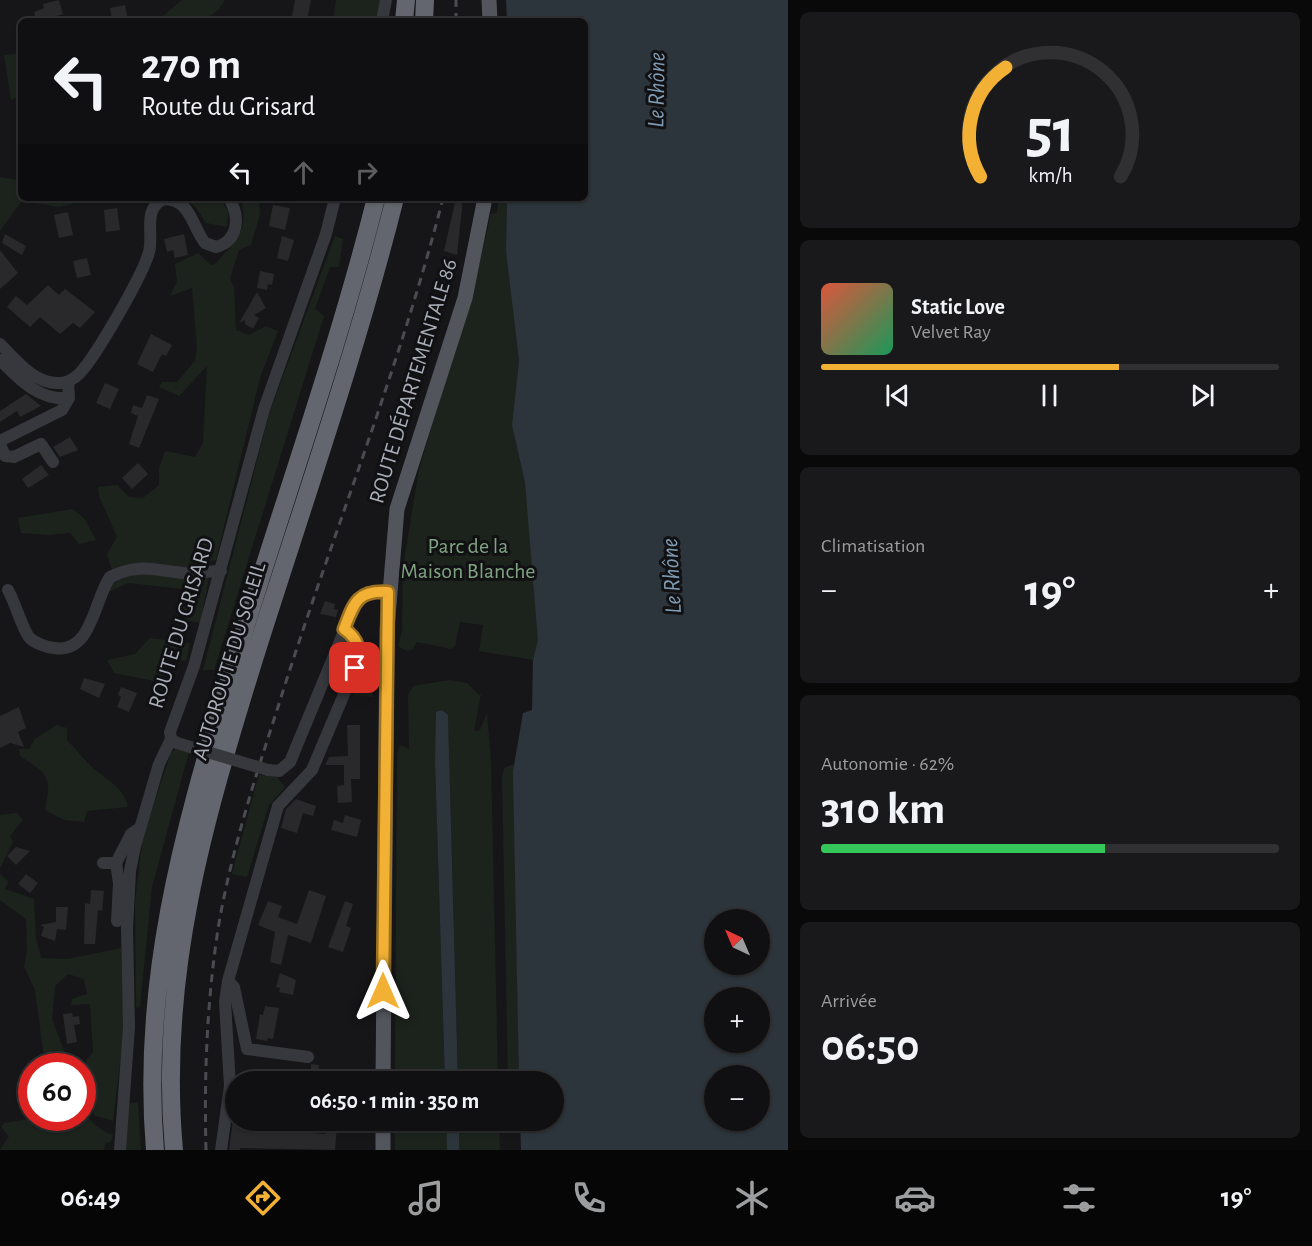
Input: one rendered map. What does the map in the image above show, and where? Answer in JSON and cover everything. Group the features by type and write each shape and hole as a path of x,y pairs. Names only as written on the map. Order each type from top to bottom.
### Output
{"highway":[{"path":"404,18 406,0"},
{"path":"424,18 425,0"},
{"name":"AUTOROUTE DU SOLEIL","path":"155,1150 153,1057 156,1004 160,958 177,862 211,740 375,201"},
{"name":"AUTOROUTE DU SOLEIL","path":"174,1150 171,1106 174,1003 178,961 195,866 231,736 394,201"}],"main road":[{"path":"489,0 490,18"},
{"name":"ROUTE DÉPARTEMENTALE 86","path":"383,1071 388,592 397,509 465,298 483,201"},
{"path":"383,1131 383,1150"}],"street":[{"path":"383,18 386,0"},
{"path":"0,344 37,377 58,384 68,382 89,362 144,265 151,246 151,209 161,201"},
{"path":"173,201 178,202 193,218 205,243 216,247 230,240 235,230 237,219 230,201"},
{"name":"ROUTE DU GRISARD","path":"334,201 326,234 264,409 194,666 170,732 174,741 268,770 279,771 290,762 344,629 360,596 368,592 388,592"},
{"path":"0,360 17,378 38,393 55,399 69,398"},
{"path":"53,462 41,444 14,457 5,456 0,443 62,410 69,398 68,382"},
{"path":"8,590 19,609 27,635 45,646 67,648 82,638 110,577 127,569 148,567 184,573 220,571"},
{"path":"221,1150 230,1086 225,1002 228,981 278,806 312,770 358,661 358,644 344,629"},
{"path":"120,1150 129,1027 128,900 133,854 159,764 174,741"},
{"path":"117,921 119,883 116,863 131,834 140,828"},
{"path":"103,863 116,863"},
{"path":"228,981 234,987 247,1049 308,1057"}],"green space":[{"path":"182,0 225,0 213,14 206,18 164,18 163,16"},
{"path":"336,0 380,0 377,18 333,18"},
{"path":"18,53 18,97 11,100 4,55"},
{"path":"0,177 18,179 18,201 22,201 0,231"},
{"path":"22,201 83,201 59,207"},
{"path":"188,201 222,201 228,211 227,227 206,223 195,206"},
{"path":"242,201 259,201 260,214 251,245 239,250 230,278 234,288 236,330 249,335 266,326 278,331 260,378 216,560 186,568 156,563 133,564 112,570 107,554 117,537 99,496 98,487 117,485 129,497 143,498 159,485 159,469 165,451 195,457 203,443 207,366 179,396 159,387 162,382 177,382 195,361 197,348 192,288 170,296 177,282 175,264 198,253 211,265 215,264 239,235 243,210"},
{"name":"Parc de la Maison Blanche","path":"499,201 507,201 506,251 519,361 512,425 525,483 538,629 538,650 533,660 479,651 483,625 460,622 455,646 451,649 417,642 412,650 407,651 398,646 402,631 403,567 419,469 474,286 491,214 497,213"},
{"path":"335,236 343,239 339,267 330,267 315,309 324,316 214,670 203,670 269,414"},
{"path":"73,509 84,518 96,540 79,544 70,533 49,535 21,533 18,518"},
{"path":"132,572 209,578 200,623 186,620 180,613 183,589 128,583 106,593 110,582"},
{"path":"150,638 190,643 186,661 171,658 159,682 114,673 107,660 135,654"},
{"path":"370,663 373,697 353,695 363,664"},
{"path":"450,680 467,683 479,695 481,694 474,731 480,730 487,713 491,762 498,1071 458,1071 448,715 442,710 435,761 445,1071 395,1071 397,754 400,745 409,749 408,695 413,686"},
{"path":"57,725 67,728 67,740 90,765 118,788 126,799 128,807 87,811 84,822 64,820 45,810 48,790 46,777 20,756 19,749 29,749 35,739"},
{"path":"176,748 189,752 152,887 140,1007 136,1008 135,901 143,836 171,753"},
{"path":"514,764 519,1071 508,1071 502,777 504,768"},
{"path":"259,775 277,777 285,787 269,805 247,877 232,874"},
{"path":"17,813 23,820 10,836 13,842 0,868 0,815"},
{"path":"0,874 8,882 5,889 34,899 36,938 41,958 68,959 121,948 124,1029 113,1121 96,1116 96,1053 92,1053 90,1004 71,1005 72,999 87,994 84,979 68,974 55,986 52,1019 65,1053 43,1053 35,990 24,967 27,950 26,919 0,900"},
{"path":"138,1102 141,1150 126,1150 126,1104"},
{"path":"18,1121 18,1131 96,1131 96,1126 113,1135 111,1141 105,1144 104,1150 0,1150 9,1136 1,1127 4,1123"},
{"path":"395,1131 446,1131 447,1150 395,1150"},
{"path":"459,1131 499,1131 500,1150 459,1150"}],"water":[{"name":"Le Rhône","path":"506,0 788,0 788,1150 521,1150 520,1131 564,1131 564,1071 519,1071 513,771 523,713 532,710 533,660 538,640 525,483 512,425 519,361 506,251 507,201 588,201 588,18 507,18"},
{"path":"442,710 448,715 458,1071 445,1071 435,761 436,712"},
{"path":"446,1131 459,1131 459,1150 447,1150"}],"building":[{"path":"59,0 63,14 49,18 35,18 34,12 44,8 43,4"},
{"path":"295,0 311,0 308,18 292,18"},
{"path":"125,5 128,18 112,18 110,8"},
{"path":"455,201 463,201 457,255 444,251"},
{"path":"273,205 290,208 285,230 269,226"},
{"path":"117,208 120,230 106,232 104,210"},
{"path":"68,212 73,235 59,238 54,215"},
{"path":"5,234 26,246 22,255 2,243"},
{"path":"184,234 188,255 175,258 173,250 167,252 164,239"},
{"path":"282,236 294,240 288,261 277,258"},
{"path":"0,250 18,273 0,289"},
{"path":"87,258 91,275 77,278 73,261"},
{"path":"260,271 274,274 272,285 268,284 267,290 257,288"},
{"path":"48,285 59,295 65,289 95,312 80,328 73,323 60,334 40,317 30,327 7,307 16,296 27,305"},
{"path":"257,292 266,308 254,315 259,318 253,329 245,324 245,320 239,323"},
{"path":"151,334 172,345 166,356 162,354 153,372 137,364"},
{"path":"105,383 119,389 110,409 96,403"},
{"path":"26,394 41,406 20,417 17,411 0,422 0,411"},
{"path":"147,395 159,399 139,448 129,444 138,416 131,413 133,405 142,408"},
{"path":"70,437 78,450 60,457 53,447"},
{"path":"138,463 148,474 132,489 122,478"},
{"path":"41,465 49,475 28,488 22,479"},
{"path":"325,601 335,604 334,609 338,610 336,617 320,614"},
{"path":"84,678 105,684 99,698 80,689"},
{"path":"121,687 137,693 129,712 117,707 121,697 118,695"},
{"path":"19,707 26,728 18,732 24,747 10,743 0,748 0,716"},
{"path":"347,725 360,725 360,779 351,779 352,802 338,803 337,786 344,785 344,765 325,765 329,757 348,756"},
{"path":"296,799 316,806 313,816 303,813 297,833 281,828 286,809"},
{"path":"345,815 361,820 357,837 331,830 334,820 343,823"},
{"path":"16,847 30,851 16,865 7,856"},
{"path":"26,874 38,883 30,893 18,884"},
{"path":"91,890 104,891 102,911 98,910 95,944 84,944 85,903 90,904"},
{"path":"309,890 326,896 311,943 288,935 281,965 270,962 275,932 258,925 268,901 282,906 278,917 297,924"},
{"path":"345,901 353,904 346,926 351,928 343,952 328,947"},
{"path":"56,907 68,907 66,930 57,929 55,941 41,936 44,927 40,925 56,922"},
{"path":"280,973 296,980 293,995 279,992 280,988 276,987"},
{"path":"265,1006 279,1008 273,1039 268,1038 267,1041 256,1039 260,1014 263,1015"},
{"path":"72,1013 73,1017 79,1016 80,1024 74,1025 77,1042 67,1044 63,1014"},
{"path":"311,1064 319,1065 318,1071 311,1071"},
{"path":"232,1131 288,1131 325,1134 325,1131 337,1131 335,1150 240,1148 240,1150 229,1150"}],"railway":[{"path":"456,0 456,18"},
{"path":"206,1150 206,1064 209,1007 219,923 230,868 299,643 406,327 442,201"}],"route":[{"path":"355,668 359,655 358,644 344,629 348,617 360,596 368,592 388,592 383,991"}]}
